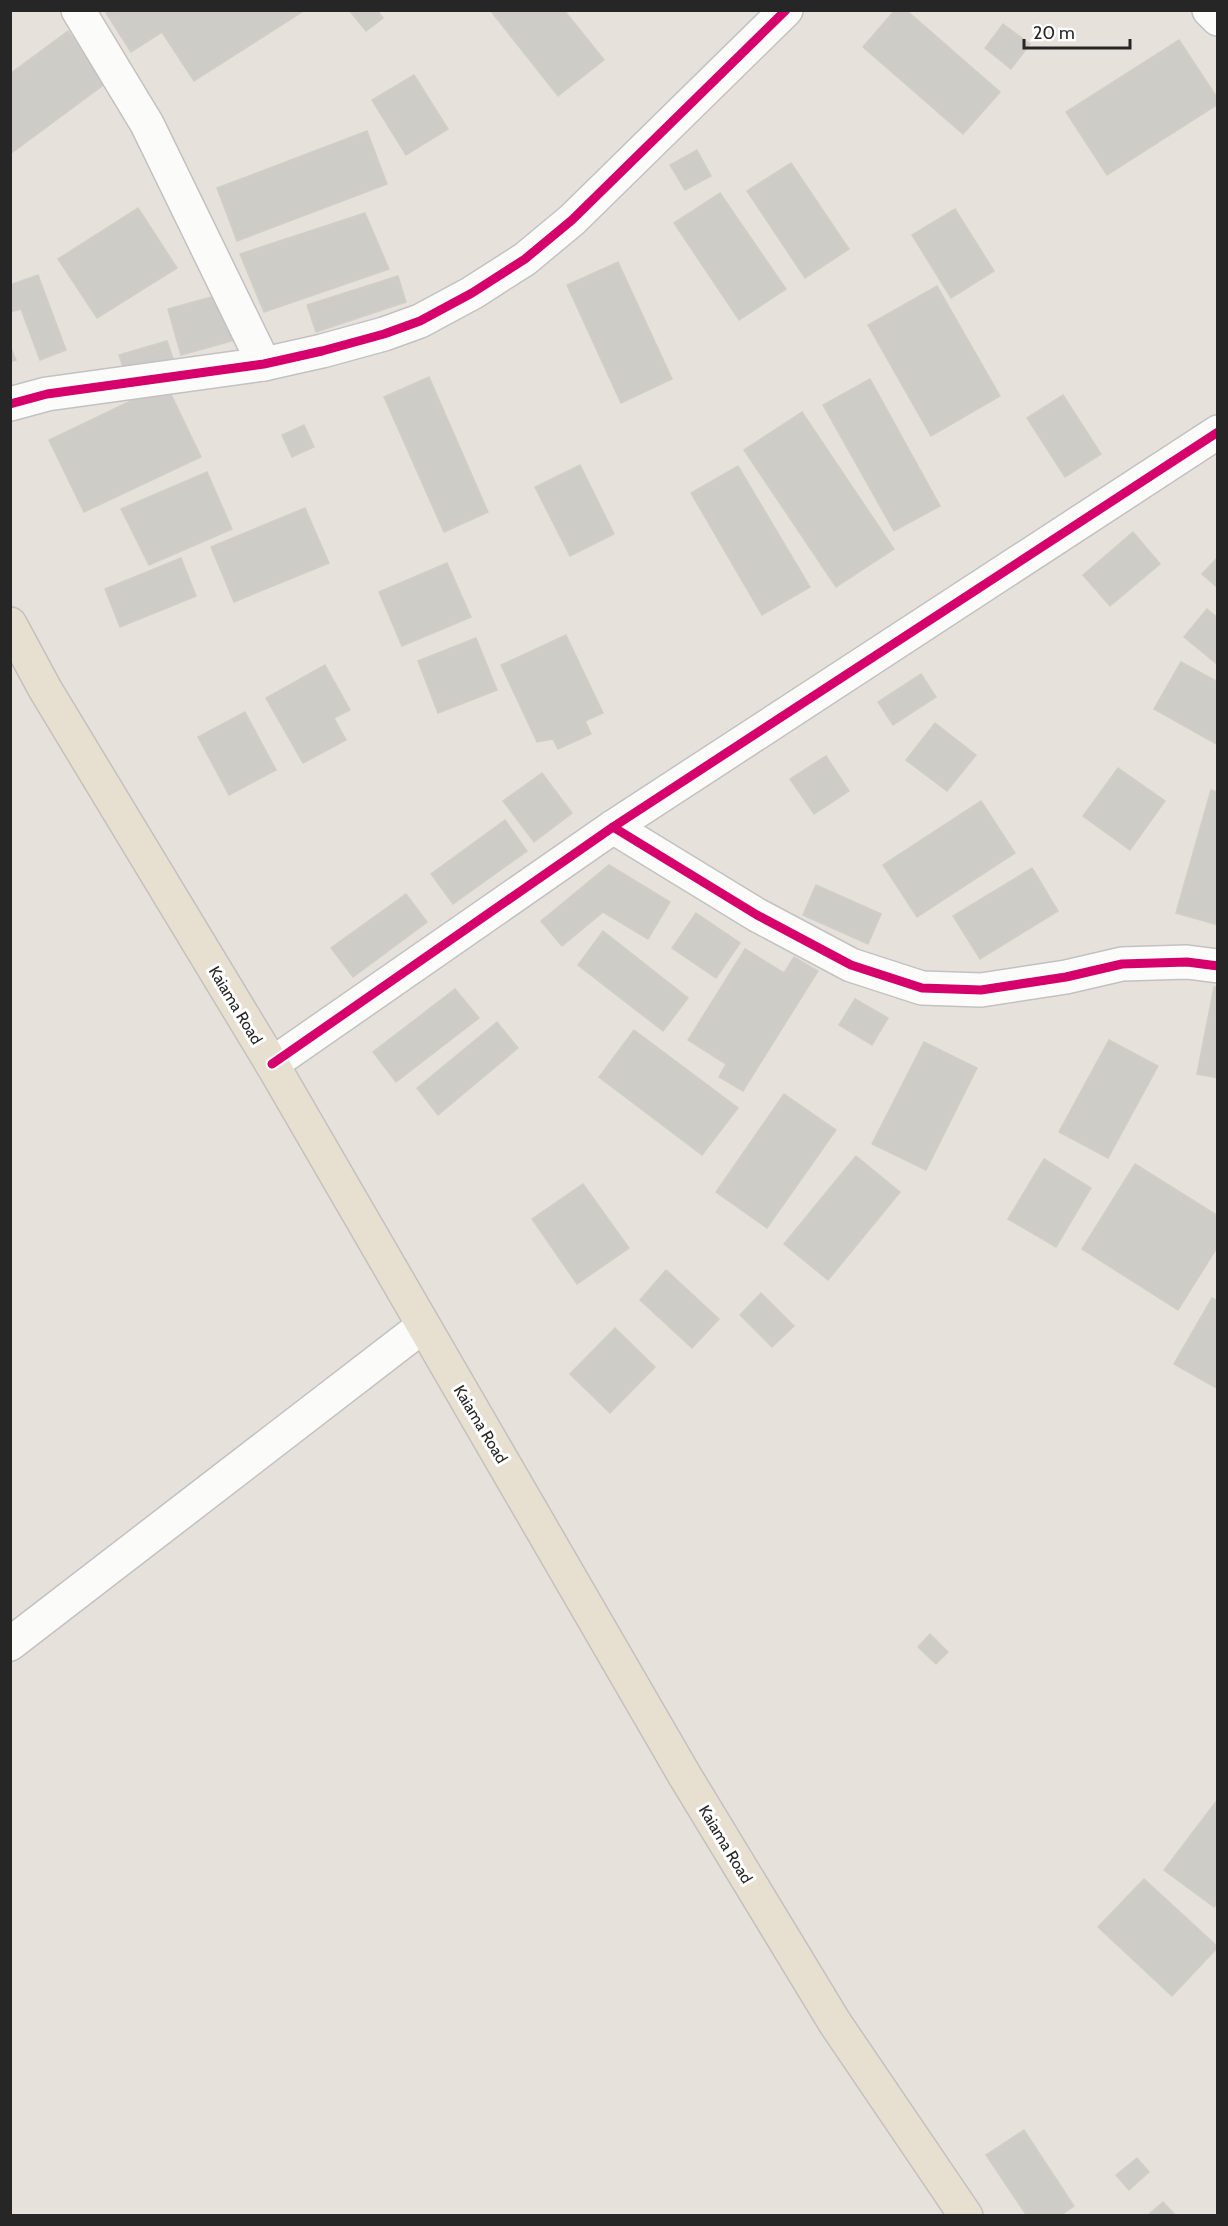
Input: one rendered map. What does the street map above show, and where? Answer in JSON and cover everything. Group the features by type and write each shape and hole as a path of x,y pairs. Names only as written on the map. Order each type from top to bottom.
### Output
{"highway":[{"name":"Kaiama Road","path":"10,624 45,689 272,1064 685,1776 835,2023 966,2216"}],"street":[{"path":"78,10 147,124 264,364"},
{"path":"10,404 47,394 264,364 384,334 420,321 472,293 525,259 572,220 786,10"},
{"path":"1209,10 1218,20"},
{"path":"272,1064 613,827 1218,432"},
{"path":"613,827 757,915 850,965 922,987 981,990 1066,977 1122,964 1187,962 1218,966"},
{"path":"10,1644 423,1326"}],"building":[{"path":"110,10 301,10 302,12 194,81 162,32 131,52 106,13"},
{"path":"349,10 377,10 383,18 366,31"},
{"path":"490,10 564,10 604,60 558,96"},
{"path":"895,10 906,10 1000,92 963,134 863,47"},
{"path":"1003,24 1030,44 1011,69 985,48"},
{"path":"68,31 106,83 10,154 10,74"},
{"path":"1179,40 1218,99 1218,104 1107,175 1066,112"},
{"path":"414,75 448,129 406,155 372,100"},
{"path":"367,131 387,184 237,241 217,188"},
{"path":"697,150 711,176 685,190 670,165"},
{"path":"791,163 849,249 805,278 747,191"},
{"path":"720,193 786,289 739,320 674,223"},
{"path":"138,208 177,268 97,318 58,259"},
{"path":"955,209 994,271 951,298 912,235"},
{"path":"365,213 389,269 264,312 240,254"},
{"path":"618,262 672,379 621,403 567,285"},
{"path":"38,275 66,350 40,360 21,309 10,312 10,285"},
{"path":"398,276 406,302 316,332 307,305"},
{"path":"937,286 1000,396 931,436 868,325"},
{"path":"222,294 235,340 181,355 168,309"},
{"path":"167,341 176,367 128,382 119,355"},
{"path":"10,346 16,360 10,362"},
{"path":"429,377 488,512 444,532 384,397"},
{"path":"870,379 940,506 894,531 823,405"},
{"path":"166,384 201,457 84,512 49,440"},
{"path":"1063,395 1101,454 1065,477 1027,418"},
{"path":"802,412 894,549 836,587 744,450"},
{"path":"304,425 314,447 292,457 282,435"},
{"path":"580,465 614,534 570,556 535,487"},
{"path":"738,466 810,587 762,615 691,493"},
{"path":"207,472 232,529 149,565 121,509"},
{"path":"305,508 329,563 234,602 211,547"},
{"path":"1133,532 1160,564 1110,606 1083,575"},
{"path":"1218,557 1218,588 1202,574"},
{"path":"181,558 196,596 120,627 105,589"},
{"path":"447,563 471,617 402,646 379,592"},
{"path":"1207,609 1218,618 1218,665 1184,637"},
{"path":"566,635 603,713 585,721 591,734 558,749 553,739 537,742 501,665"},
{"path":"476,638 497,690 438,713 418,661"},
{"path":"1181,662 1218,682 1218,745 1154,709"},
{"path":"325,665 350,710 334,718 346,740 303,763 266,698"},
{"path":"921,674 936,697 893,725 878,702"},
{"path":"245,712 276,770 229,795 198,737"},
{"path":"935,723 976,755 947,791 906,760"},
{"path":"826,756 849,791 814,814 790,779"},
{"path":"1118,768 1165,801 1130,850 1083,816"},
{"path":"542,773 572,813 534,842 503,801"},
{"path":"1211,790 1218,792 1218,925 1176,913"},
{"path":"981,801 1015,853 917,917 883,865"},
{"path":"505,820 527,851 453,904 431,874"},
{"path":"609,865 670,902 648,939 603,912 562,946 541,921"},
{"path":"1032,868 1058,911 980,959 953,916"},
{"path":"816,885 881,914 868,944 803,915"},
{"path":"406,894 427,922 353,977 331,948"},
{"path":"696,913 740,943 716,978 672,948"},
{"path":"603,931 688,998 663,1031 578,965"},
{"path":"745,949 784,973 794,957 818,971 743,1091 719,1077 726,1064 688,1040"},
{"path":"1214,987 1218,987 1218,1078 1197,1074"},
{"path":"455,989 479,1018 396,1082 373,1052"},
{"path":"855,999 888,1018 872,1045 839,1025"},
{"path":"497,1022 518,1048 438,1115 417,1088"},
{"path":"634,1030 738,1108 702,1155 599,1077"},
{"path":"1109,1040 1158,1066 1108,1158 1059,1132"},
{"path":"924,1042 977,1068 926,1170 872,1144"},
{"path":"784,1094 836,1130 767,1228 716,1192"},
{"path":"856,1156 900,1192 828,1280 784,1244"},
{"path":"1044,1159 1091,1188 1056,1247 1008,1219"},
{"path":"1135,1164 1218,1216 1218,1246 1178,1310 1082,1249"},
{"path":"583,1184 629,1248 577,1284 532,1219"},
{"path":"666,1270 719,1319 692,1348 640,1300"},
{"path":"761,1293 794,1326 772,1347 740,1315"},
{"path":"1212,1298 1218,1301 1218,1389 1174,1364"},
{"path":"615,1328 655,1367 610,1413 570,1374"},
{"path":"930,1634 948,1652 936,1664 918,1647"},
{"path":"1218,1799 1218,1902 1214,1907 1164,1870"},
{"path":"1144,1879 1218,1947 1172,1996 1098,1927"},
{"path":"1024,2130 1074,2206 1060,2216 1027,2216 986,2155"},
{"path":"1137,2158 1149,2172 1129,2190 1116,2175"},
{"path":"1163,2202 1176,2216 1147,2216"}],"cycle path":[{"path":"10,404 47,394 264,364 384,334 420,321 472,293 525,259 572,220 786,10"},
{"path":"272,1064 613,827 1218,432"},
{"path":"613,827 757,915 851,965 922,988 981,990 1066,977 1122,964 1187,962 1218,966"}]}
